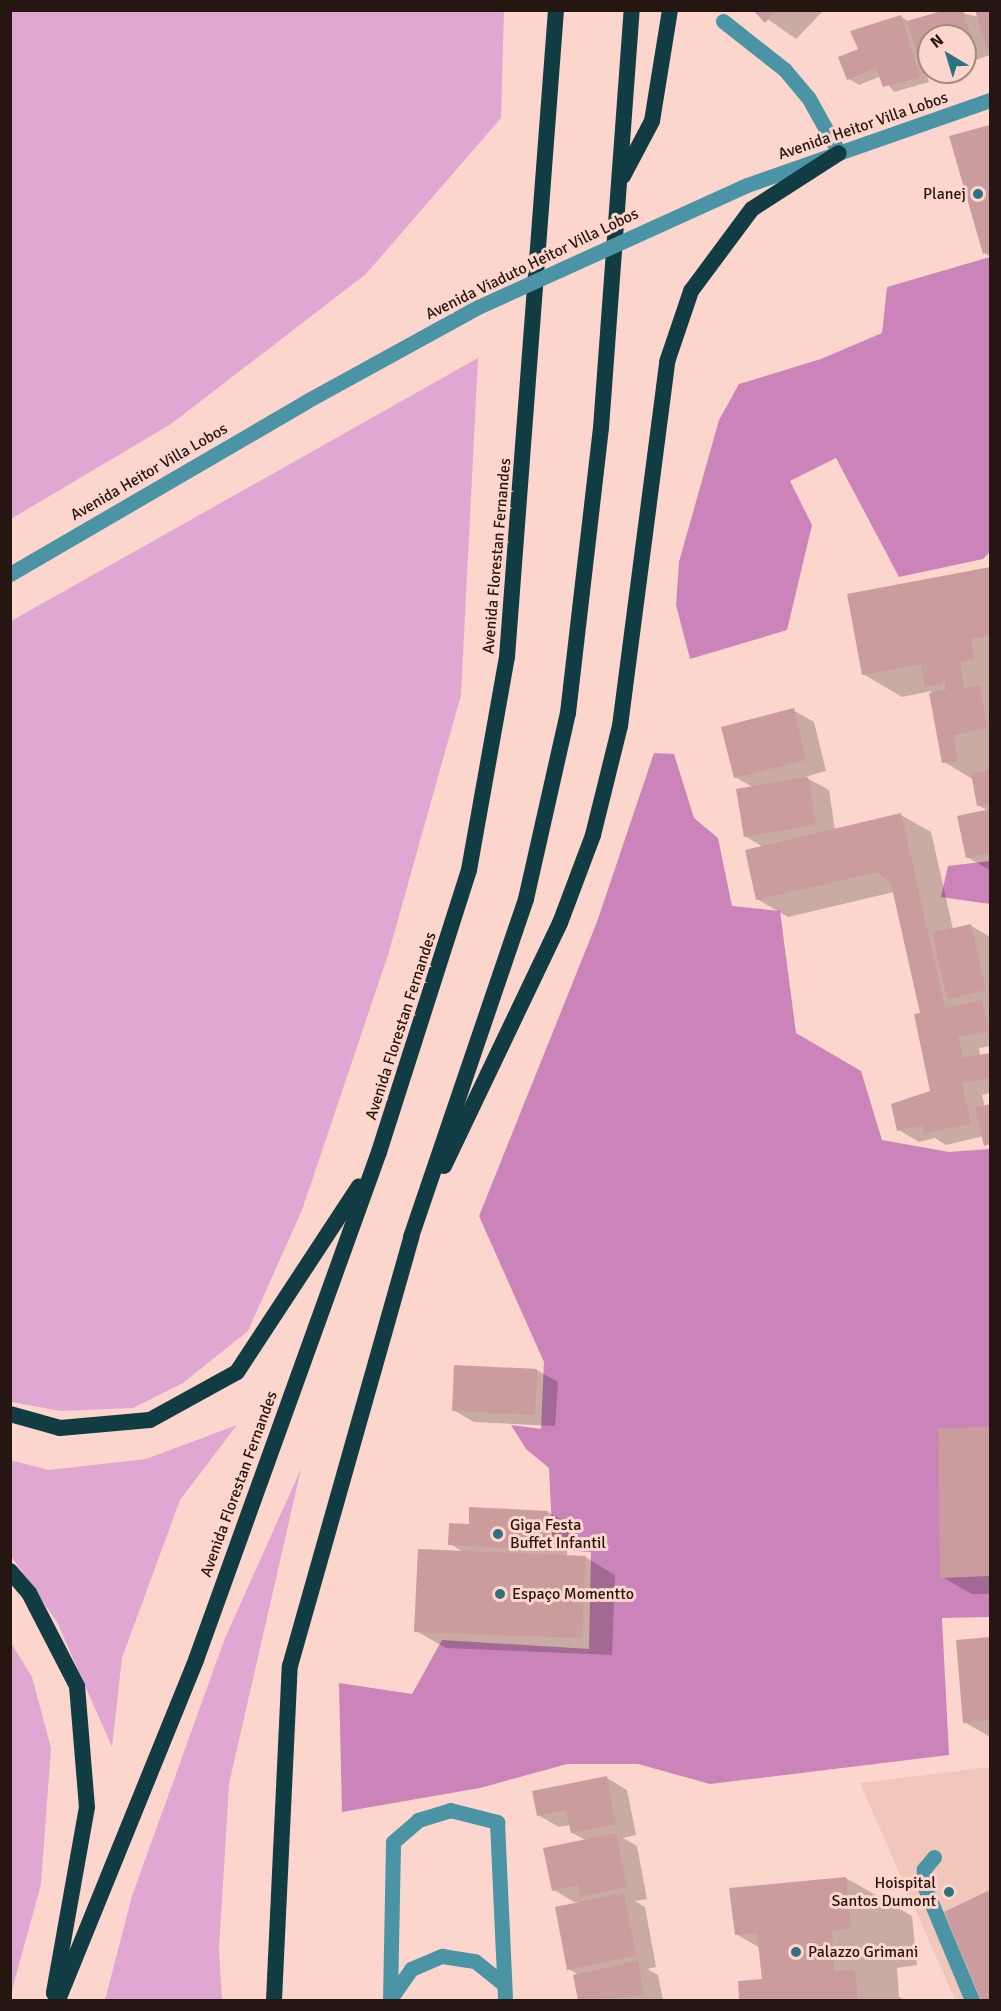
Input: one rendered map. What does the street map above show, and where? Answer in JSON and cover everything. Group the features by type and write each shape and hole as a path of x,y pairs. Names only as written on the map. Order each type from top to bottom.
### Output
{"highway":[{"name":"Avenida Florestan Fernandes","path":"58,2001 196,1660 380,1152 469,870 507,657 556,10"},
{"path":"274,2001 290,1666 411,1237 526,899 568,713 601,428 632,10"},
{"path":"620,182 652,121 670,10"},
{"path":"411,1237 560,923 593,835 620,726 667,362 691,291 752,209 839,153"},
{"path":"10,1414 60,1428 150,1420 237,1372 380,1152"},
{"path":"10,1571 29,1593 77,1686 87,1807 53,2001"}],"street":[{"path":"723,21 785,70 808,97 839,153"},
{"name":"Avenida Heitor Villa Lobos","path":"747,185 990,100"},
{"name":"Avenida Viaduto Heitor Villa Lobos","path":"305,402 478,307 747,185"},
{"name":"Avenida Heitor Villa Lobos","path":"10,574 305,402"},
{"path":"391,2001 393,1842 418,1820 450,1810 497,1822 501,1982 505,2001"},
{"path":"933,1857 924,1869 923,1883 972,2001"},
{"path":"391,2001 411,1969 442,1956 475,1961 501,1982"}],"shaded area":[{"path":"10,11 504,11 501,118 366,274 171,424 11,519"},
{"path":"990,257 990,552 983,559 899,577 836,458 790,481 812,525 787,630 690,659 676,605 679,562 719,420 739,384 821,359 882,333 887,287"},
{"path":"478,358 461,695 388,955 302,1210 248,1331 183,1383 133,1408 61,1411 11,1402 11,621"},
{"path":"654,753 674,754 694,818 718,838 732,906 780,911 796,1033 861,1071 882,1140 949,1152 990,1149 990,1617 942,1618 949,1755 710,1784 638,1764 567,1764 480,1788 342,1812 339,1683 412,1694 442,1640 589,1649 591,1552 553,1549 549,1468 526,1449 511,1425 541,1429 544,1362 479,1216 597,922"},
{"path":"990,861 990,904 941,897 948,866"},
{"path":"237,1425 180,1500 122,1658 112,1747 57,1622 11,1556 10,1460 49,1470 146,1459"},
{"path":"301,1469 229,1784 219,1950 222,2000 105,2000 132,1896 225,1638"},
{"path":"11,1643 32,1677 51,1748 41,1884 11,1994"},
{"name":"Hoispital Santos Dumont","path":"990,1767 990,2000 955,2000 860,1783"}],"building":[{"path":"753,10 777,10 765,23"},
{"path":"945,10 963,10 967,24 917,24 917,54 907,21"},
{"path":"975,10 990,10 990,47 987,49"},
{"path":"901,15 917,67 917,78 883,87 876,68 847,80 838,57 858,49 850,31"},
{"name":"Planej","path":"990,125 990,251 983,254 949,136"},
{"path":"990,567 990,635 971,639 974,659 960,662 964,688 980,685 987,728 953,735 958,761 942,763 929,693 946,690 944,678 942,684 925,687 921,664 862,675 847,594"},
{"path":"794,708 806,760 734,778 721,727"},
{"path":"990,770 990,804 977,806 971,773"},
{"path":"808,777 816,824 744,837 736,789"},
{"path":"990,809 990,853 966,858 957,816"},
{"path":"901,813 945,1007 936,1010 982,1000 989,1031 958,1037 963,1058 990,1053 990,1078 962,1083 971,1123 924,1134 922,1125 897,1131 891,1104 930,1091 914,1014 920,1013 891,884 878,872 756,900 745,850"},
{"path":"971,924 986,990 947,999 932,933"},
{"path":"990,1104 990,1144 984,1146 975,1108"},
{"path":"454,1365 537,1369 535,1415 452,1411"},
{"path":"990,1427 990,1576 940,1578 938,1428"},
{"name":"Giga Festa Buffet Infantil","path":"469,1507 548,1511 546,1550 448,1545 449,1523 469,1524"},
{"name":"Espaço Momentto","path":"418,1549 586,1556 582,1638 414,1632"},
{"path":"990,1637 990,1720 963,1723 956,1640"},
{"path":"607,1776 616,1824 571,1833 566,1810 537,1816 532,1791"},
{"path":"616,1833 627,1887 580,1897 578,1885 552,1891 543,1848"},
{"name":"Palazzo Grimani","path":"846,1877 851,1928 832,1931 834,1971 855,1970 858,2000 739,2000 738,1981 762,1979 757,1933 735,1935 729,1888"},
{"path":"990,1890 990,2000 981,2000 944,1912"},
{"path":"624,1893 636,1955 567,1970 555,1907"},
{"path":"638,1961 644,1996 578,2000 573,1975"}],"place":[{"name":"Planej","path":"978,194"},
{"name":"Giga Festa Buffet Infantil","path":"498,1534"},
{"name":"Espaço Momentto","path":"500,1594"},
{"name":"Hoispital Santos Dumont","path":"949,1892"},
{"name":"Palazzo Grimani","path":"796,1952"}]}
